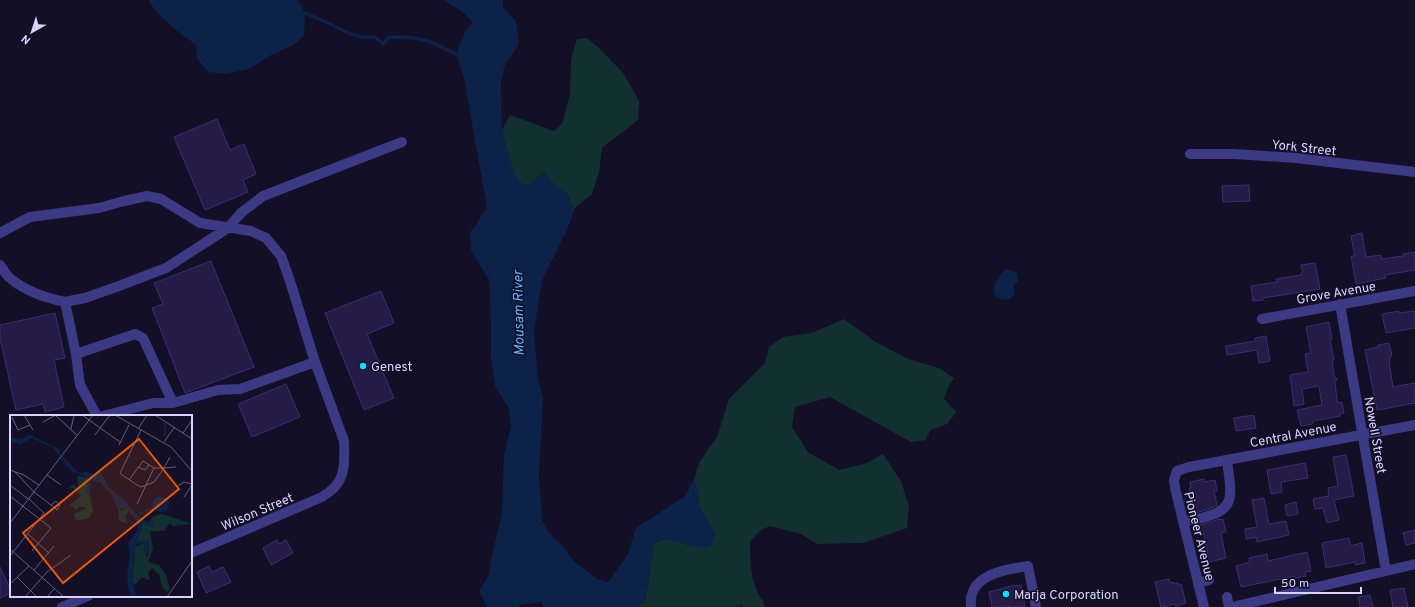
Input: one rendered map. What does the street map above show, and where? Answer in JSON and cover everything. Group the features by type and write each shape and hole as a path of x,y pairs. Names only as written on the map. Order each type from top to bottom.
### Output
{"street":[{"path":"0,265 9,278 29,290 49,299 66,302 85,298 166,268 228,228 241,213 263,196 402,142"},
{"name":"York Street","path":"1190,154 1234,154 1296,158 1415,172"},
{"path":"0,233 30,218 99,208 147,196 161,199 200,223 251,231 266,238 281,256 315,362 240,389 218,390 174,403 153,403 107,415"},
{"name":"Grove Avenue","path":"1262,319 1415,291"},
{"path":"66,302 76,354 80,386 96,415"},
{"name":"Nowell Street","path":"1340,304 1386,571"},
{"path":"76,354 135,334 143,338 174,403"},
{"name":"Wilson Street","path":"192,553 271,520 332,491 338,483 344,468 344,441 315,362"},
{"name":"Central Avenue","path":"1177,471 1189,467 1415,425"},
{"path":"1183,522 1217,513 1225,508 1229,503 1231,496 1227,460"},
{"name":"Pioneer Avenue","path":"1177,471 1174,480 1175,488 1204,607"},
{"path":"1230,604 1415,564"},
{"path":"971,607 972,593 983,580 1003,570 1028,566 1036,607"},
{"path":"1198,583 1210,580"},
{"path":"62,607 86,597"}],"green space":[{"path":"587,38 624,74 639,101 638,120 602,148 599,172 592,194 574,209 567,194 553,183 544,172 530,185 522,184 514,175 502,130 510,115 554,131 562,124 570,94 571,59 577,39"},
{"path":"844,319 874,341 908,359 939,368 954,378 944,399 956,412 947,424 930,430 926,440 911,442 830,397 795,407 792,427 808,452 839,470 867,463 883,454 901,481 909,507 907,528 863,543 817,544 801,534 770,526 761,530 750,541 752,575 755,586 765,607 745,607 740,605 738,607 634,607 645,602 654,543 666,538 691,546 715,534 698,504 699,496 694,479 700,461 717,437 729,399 765,363 769,347 783,337 812,333"}],"water":[{"path":"148,0 298,0 305,13 304,36 293,45 271,55 249,69 226,74 208,72 197,59 196,45 164,19"},
{"name":"Mousam River","path":"444,0 503,0 503,7 516,21 519,44 505,65 501,82 502,130 514,175 522,184 530,185 544,172 553,183 567,194 574,209 570,223 542,281 534,332 538,377 543,399 539,475 542,520 549,533 561,544 574,561 597,579 608,582 628,554 636,528 685,496 694,479 699,496 698,504 715,534 711,545 706,547 688,545 666,538 654,543 645,602 634,607 544,607 541,602 519,605 517,607 487,607 479,591 489,574 502,513 504,455 511,426 508,407 495,386 491,358 489,280 471,251 470,233 487,208 464,78 456,54 465,32 473,22 461,11"},
{"path":"1005,269 1017,273 1018,281 1014,285 1014,296 1008,300 1001,299 994,293 995,284"}],"building":[{"path":"217,119 230,150 244,144 256,174 243,180 248,192 205,210 174,137"},
{"path":"1249,185 1250,201 1223,202 1222,186"},
{"path":"1362,233 1366,257 1381,255 1382,259 1403,256 1403,254 1415,252 1415,270 1385,275 1386,278 1356,284 1351,256 1355,256 1351,236"},
{"path":"211,261 254,367 185,393 152,308 163,304 154,283"},
{"path":"1315,263 1320,289 1253,301 1251,286 1277,282 1276,279 1301,275 1303,272 1301,265"},
{"name":"Genest","path":"381,291 394,323 367,334 394,398 364,410 325,313"},
{"path":"1399,311 1399,313 1415,311 1415,328 1386,333 1382,314"},
{"path":"55,313 65,358 54,360 64,407 45,412 43,404 16,410 0,338 0,325"},
{"path":"1329,322 1332,339 1330,339 1334,360 1332,361 1334,376 1337,379 1335,382 1337,400 1338,403 1342,402 1344,413 1339,414 1340,416 1313,421 1312,424 1301,426 1297,410 1322,405 1319,386 1302,389 1304,404 1294,406 1290,375 1308,372 1305,354 1311,353 1306,327"},
{"path":"1266,336 1270,361 1259,363 1257,350 1227,355 1226,346 1255,341 1255,338"},
{"path":"1389,343 1392,356 1390,356 1389,361 1393,387 1415,383 1415,403 1377,410 1365,350"},
{"path":"286,384 300,417 252,437 238,404"},
{"path":"1254,415 1256,428 1236,431 1234,418"},
{"path":"1346,455 1354,496 1334,500 1339,520 1327,523 1323,508 1315,509 1313,499 1329,496 1328,488 1338,486 1333,457"},
{"path":"1305,463 1308,478 1281,482 1282,492 1271,494 1267,470"},
{"path":"1204,479 1205,482 1215,480 1217,491 1214,491 1217,505 1210,509 1195,513 1189,488 1191,488 1190,482"},
{"path":"1264,498 1269,524 1286,521 1289,535 1257,542 1256,537 1246,539 1245,529 1257,527 1252,500"},
{"path":"1296,502 1298,514 1287,516 1285,505"},
{"path":"1223,519 1226,532 1221,533 1226,558 1209,562 1204,534 1202,534 1200,525"},
{"path":"1415,530 1415,543 1406,545 1403,533"},
{"path":"1349,538 1350,546 1362,543 1365,563 1355,565 1355,562 1326,568 1322,543"},
{"path":"277,540 279,544 286,540 293,553 271,565 263,548"},
{"path":"1307,552 1311,571 1305,572 1306,576 1296,578 1295,576 1241,587 1236,566 1250,562 1249,558 1267,554 1268,561"},
{"path":"209,566 212,572 223,567 231,582 206,593 197,572"},
{"path":"0,567 10,589 10,593 0,598"},
{"path":"1169,579 1170,583 1174,582 1174,584 1181,584 1186,603 1176,606 1175,604 1161,607 1155,582"},
{"name":"Marja Corporation","path":"1015,585 1021,585 1025,607 992,607 989,592"},
{"path":"1404,588 1408,607 1393,607 1390,590"},
{"path":"1370,595 1373,607 1360,607 1358,597"}],"waterway":[{"path":"305,13 350,34 362,37 375,37 383,44 389,37 417,38 433,43 456,54"}],"place":[{"name":"Genest","path":"363,366"},
{"name":"Marja Corporation","path":"1006,594"}]}
